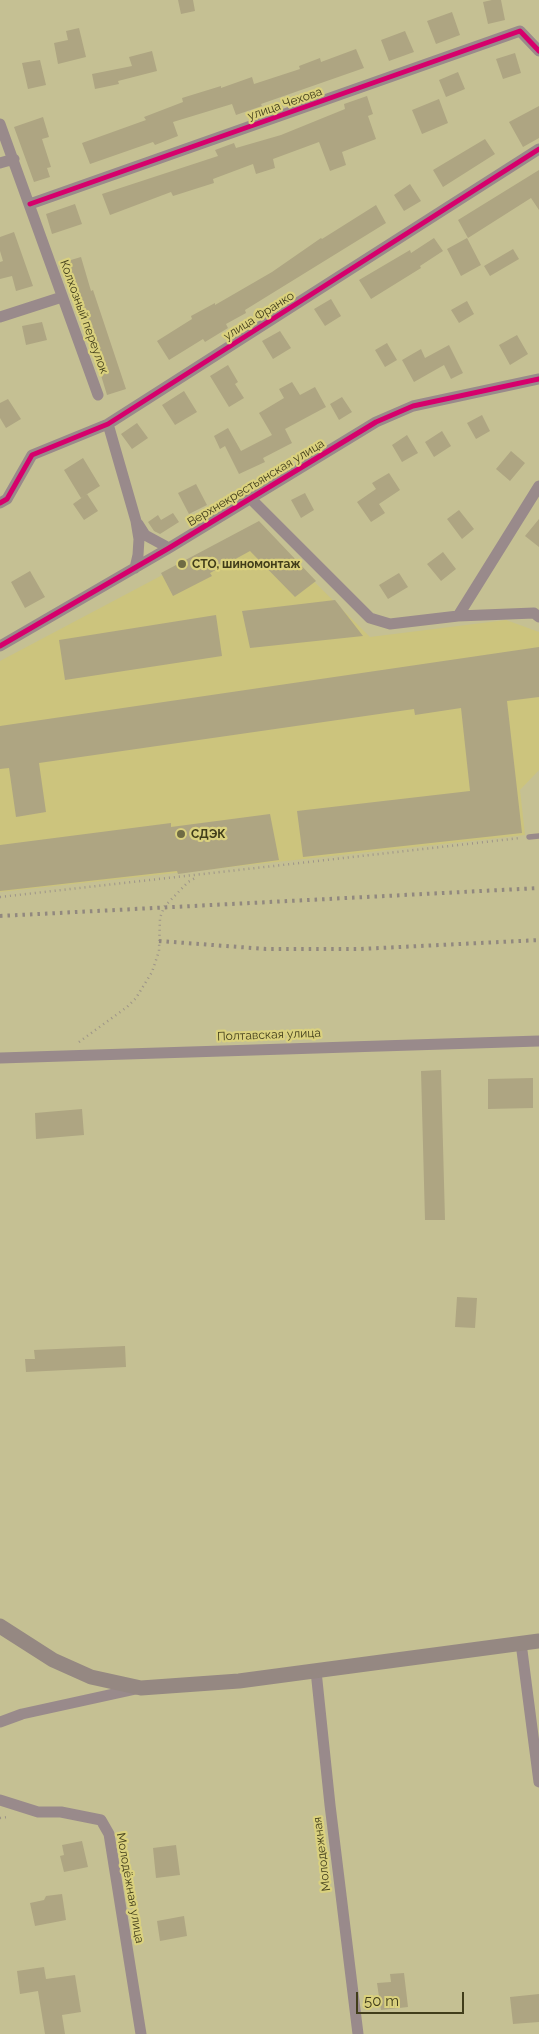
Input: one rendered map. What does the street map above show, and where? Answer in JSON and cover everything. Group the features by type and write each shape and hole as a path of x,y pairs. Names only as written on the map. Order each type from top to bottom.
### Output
{"main road":[{"path":"0,1626 53,1660 91,1677 140,1688 204,1684 316,1671 539,1641"}],"street":[{"name":"улица Чехова","path":"30,204 520,31 539,51"},
{"name":"Колхозный переулок","path":"0,124 98,395"},
{"name":"улица Франко","path":"0,503 7,499 32,455 108,424 539,149"},
{"path":"0,163 14,159"},
{"path":"0,317 62,297"},
{"name":"Верхнекрестьянская улица","path":"0,646 169,548 376,422 413,406 539,380"},
{"path":"108,424 136,521 139,539 135,568"},
{"path":"458,616 539,486"},
{"path":"250,498 370,618 390,624 458,616 534,613 539,617"},
{"path":"136,521 145,534 169,548"},
{"name":"Полтавская улица","path":"0,1058 539,1041"},
{"path":"522,1643 539,1782"},
{"name":"Молодежная","path":"316,1671 358,2034"},
{"path":"0,1722 22,1714 140,1688"},
{"name":"Молодёжная улица","path":"0,1800 38,1812 61,1812 101,1820 108,1834 140,2034"}],"lane":[{"path":"529,837 539,836"}],"path":[{"path":"0,897 529,837"},
{"path":"60,1056 128,1007 136,998 152,972 159,951 160,918 164,907 188,882 198,876"}],"shaded area":[{"path":"257,525 370,637 506,620 539,632 539,770 520,790 525,835 0,892 0,661"}],"building":[{"path":"178,0 193,0 195,11 181,14"},
{"path":"501,0 505,20 488,24 483,2"},
{"path":"452,12 460,35 436,44 427,21"},
{"path":"79,28 86,57 58,64 54,43 68,40 66,31"},
{"path":"405,31 414,52 389,61 381,40"},
{"path":"356,49 364,68 261,104 262,106 236,115 232,104 173,122 178,136 155,145 153,142 90,164 82,143 146,120 144,117 183,102 182,98 221,86 221,88 252,77 254,84 300,69 299,66 320,58 321,62"},
{"path":"152,51 157,71 118,81 119,84 95,89 92,74 132,66 129,57"},
{"path":"515,53 521,73 503,79 496,59"},
{"path":"40,60 46,85 28,89 22,63"},
{"path":"458,72 465,89 446,97 439,80"},
{"path":"367,96 373,114 368,116 376,139 342,152 346,165 330,171 319,142 273,159 275,168 256,174 253,164 213,179 214,183 173,196 171,192 110,215 102,194 218,156 215,150 234,143 236,148 281,135 345,109 344,104"},
{"path":"439,99 448,123 422,134 412,110"},
{"path":"539,106 539,138 523,147 509,122"},
{"path":"43,117 49,137 42,139 51,167 47,168 50,177 34,182 14,127"},
{"path":"485,139 495,154 443,187 433,170"},
{"path":"539,170 539,210 531,198 468,238 458,220"},
{"path":"410,184 421,201 404,211 394,195"},
{"path":"75,204 82,224 52,234 46,214"},
{"path":"376,205 386,223 245,310 246,313 226,324 228,328 205,342 203,339 169,360 157,341 192,319 191,316 215,303 215,305 272,272 321,238"},
{"path":"14,232 33,286 16,291 12,276 0,279 0,262 3,261 0,251 0,237"},
{"path":"434,238 443,251 420,266 421,268 371,299 359,280 410,250 411,253"},
{"path":"467,238 481,265 461,276 447,249"},
{"path":"513,249 519,259 490,276 484,266"},
{"path":"81,257 91,291 93,290 126,389 107,395 64,262"},
{"path":"331,299 341,316 325,326 314,309"},
{"path":"467,301 474,314 459,323 451,310"},
{"path":"42,322 47,340 26,345 22,326"},
{"path":"280,331 291,348 273,359 262,341"},
{"path":"517,335 528,354 510,365 499,345"},
{"path":"387,343 397,360 385,367 375,350"},
{"path":"449,345 463,373 451,379 444,365 414,382 402,360 421,349 425,358"},
{"path":"228,365 238,382 235,384 244,398 229,407 210,376"},
{"path":"292,382 300,395 315,387 326,407 285,429 292,443 263,458 265,462 239,474 225,446 220,449 214,436 228,428 241,451 272,435 259,413 284,398 279,389"},
{"path":"184,391 197,412 175,425 162,405"},
{"path":"342,397 352,412 339,420 330,404"},
{"path":"8,399 21,419 6,428 0,418 0,403"},
{"path":"482,415 490,431 476,439 467,423"},
{"path":"137,423 148,438 132,449 121,434"},
{"path":"442,431 451,446 434,457 425,442"},
{"path":"407,435 418,453 402,462 392,445"},
{"path":"511,451 525,463 510,481 496,469"},
{"path":"83,458 100,486 81,498 64,470"},
{"path":"389,473 400,490 379,504 385,513 371,522 357,502 376,489 372,483"},
{"path":"196,484 207,505 189,514 178,493"},
{"path":"305,493 314,510 301,518 291,500"},
{"path":"87,494 98,511 84,520 73,504"},
{"path":"459,510 474,529 462,539 447,519"},
{"path":"173,513 179,522 160,534 154,531 148,522 158,515 161,520"},
{"path":"539,519 539,547 525,536"},
{"path":"259,521 316,581 295,597 250,551 210,573 212,576 173,596 161,573"},
{"path":"443,552 456,569 441,581 427,564"},
{"path":"30,571 45,597 25,608 11,582"},
{"path":"399,573 408,587 388,599 379,585"},
{"path":"335,600 363,636 250,648 242,611"},
{"path":"216,615 222,656 65,680 59,640"},
{"path":"539,647 539,697 507,701 522,833 303,857 297,811 470,791 461,708 415,715 414,709 39,763 46,812 16,817 9,768 0,769 0,726"},
{"path":"270,814 279,860 178,874 177,871 0,891 0,845 171,823 171,827"},
{"path":"441,1070 445,1220 425,1220 421,1071"},
{"path":"533,1078 533,1108 488,1109 488,1079"},
{"path":"82,1109 84,1135 36,1139 35,1113"},
{"path":"457,1297 477,1298 475,1328 455,1327"},
{"path":"125,1346 126,1367 26,1372 25,1359 35,1359 34,1350"},
{"path":"82,1841 88,1867 64,1872 60,1856 64,1855 62,1845"},
{"path":"176,1845 180,1875 156,1878 153,1848"},
{"path":"62,1894 66,1920 35,1926 30,1903 44,1900 46,1896"},
{"path":"184,1916 187,1936 160,1941 157,1921"},
{"path":"44,1967 46,1979 75,1975 81,2012 62,2015 65,2034 45,2034 38,1991 20,1994 17,1971"},
{"path":"404,1973 408,2007 381,2010 377,1983 391,1982 390,1974"},
{"path":"539,1994 539,2022 513,2024 510,1997"}],"railway":[{"path":"0,916 539,888"},
{"path":"159,941 266,949 359,949 539,940"}],"cycle path":[{"path":"30,204 520,31 539,51"},
{"path":"0,503 7,499 32,455 108,424 539,149"},
{"path":"0,646 169,548 376,422 413,406 539,379"}],"place":[{"name":"СТО, шиномонтаж","path":"182,564"},
{"name":"СДЭК","path":"181,834"}]}
